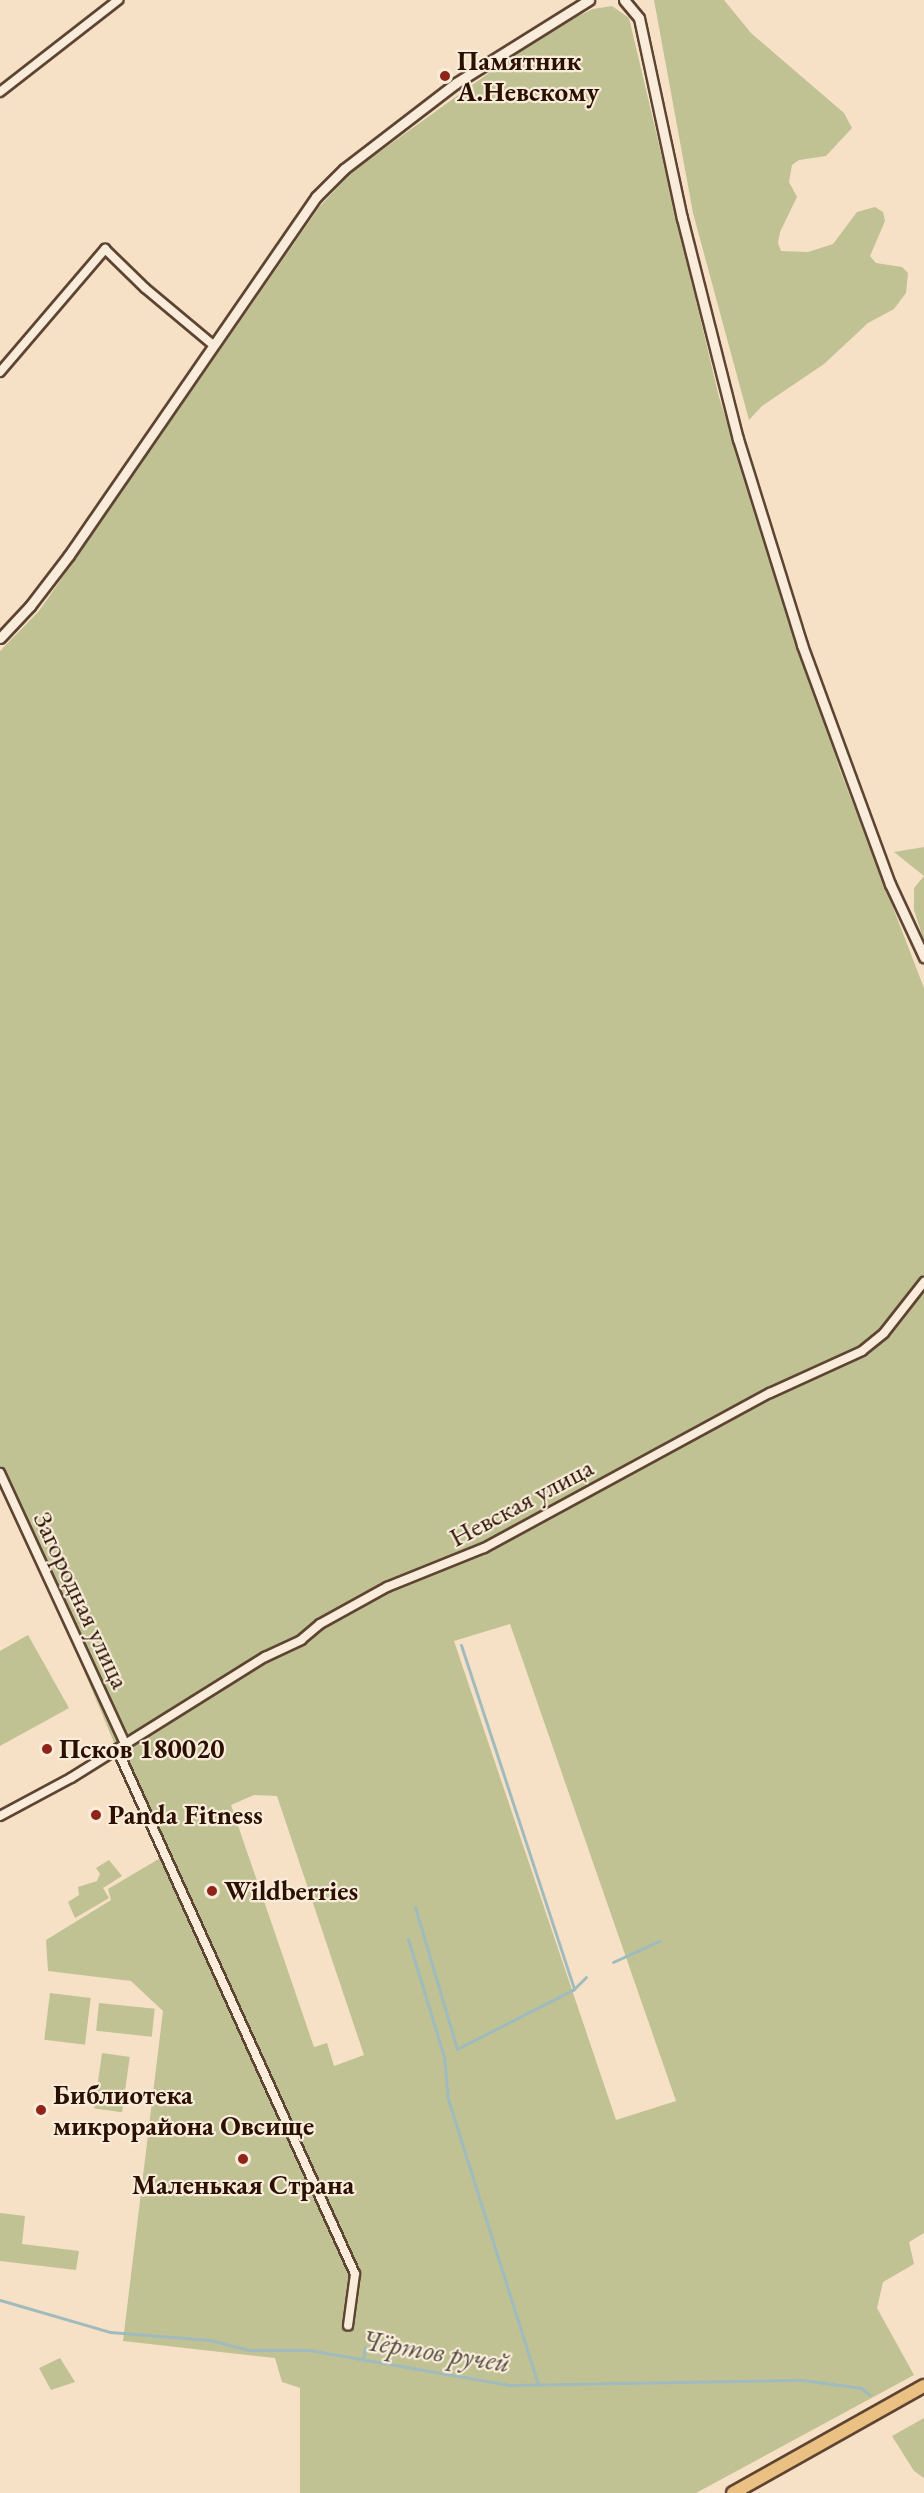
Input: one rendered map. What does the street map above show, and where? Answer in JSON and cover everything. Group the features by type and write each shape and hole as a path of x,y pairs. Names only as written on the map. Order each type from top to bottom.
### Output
{"highway":[{"path":"733,2493 924,2386"}],"street":[{"path":"0,92 118,0"},
{"path":"0,638 30,606 69,555 294,225 344,169 456,83 589,0"},
{"path":"624,0 639,18 682,218 738,440 799,633 890,884 924,957"},
{"path":"0,372 105,249 145,288 212,344"},
{"name":"Невская улица","path":"0,1816 126,1744 265,1657 301,1640 320,1624 387,1587 484,1548 770,1393 862,1351 884,1333 924,1282"},
{"name":"Загородная улица","path":"0,1473 126,1744"},
{"path":"117,1749 355,2274 348,2326"}],"green space":[{"path":"654,0 724,0 751,33 844,113 852,128 826,156 799,160 792,165 789,182 797,197 780,232 778,243 781,251 808,252 833,244 857,212 875,207 883,212 885,221 870,256 876,263 902,267 908,273 906,293 894,309 868,323 824,364 762,406 749,420 693,213"},
{"path":"612,6 629,18 719,397 840,770 924,988 924,2233 909,2242 914,2264 883,2282 877,2308 914,2375 696,2493 300,2493 300,2388 282,2382 275,2358 123,2341 163,2011 131,1981 48,1971 46,1940 111,1900 108,1889 162,1857 48,1585 0,1489 0,651 39,611 320,206 353,171 550,29 593,9","holes":["510,1624 676,2101 616,2120 454,1641","254,1795 277,1796 364,2055 334,2066 327,2043 314,2047 231,1805"]},
{"path":"924,847 924,876 894,852"},
{"path":"924,876 924,941 914,910 914,888"},
{"path":"28,1635 69,1708 0,1746 0,1651"},
{"path":"109,1860 122,1876 103,1888 109,1898 75,1918 68,1902 79,1895 78,1887 97,1881 100,1874 96,1868"},
{"path":"50,1993 91,1998 85,2045 44,2040"},
{"path":"99,2003 155,2009 152,2037 96,2031"},
{"path":"102,2053 130,2057 122,2112 94,2108"},
{"path":"0,2213 25,2216 22,2244 79,2251 76,2270 0,2261"},
{"path":"60,2358 75,2382 51,2390 39,2368"},
{"path":"924,2418 924,2478 914,2471 892,2436"}],"waterway":[{"path":"461,1645 574,1989"},
{"path":"415,1907 457,2049 574,1989 586,1977"},
{"path":"408,1939 444,2057 448,2099 538,2385"},
{"path":"613,1962 659,1941"},
{"name":"Чёртов ручей","path":"0,2300 110,2332 210,2340 249,2350 309,2350 510,2385 803,2380 861,2388 870,2395"},
{"path":"363,2360 365,2347"}],"place":[{"name":"Памятник А.Невскому","path":"445,76"},
{"name":"Псков 180020","path":"47,1749"},
{"name":"Panda Fitness","path":"96,1815"},
{"name":"Wildberries","path":"212,1891"},
{"name":"Библиотека микрорайона Овсище","path":"41,2110"},
{"name":"Маленькая Страна","path":"243,2159"}]}
